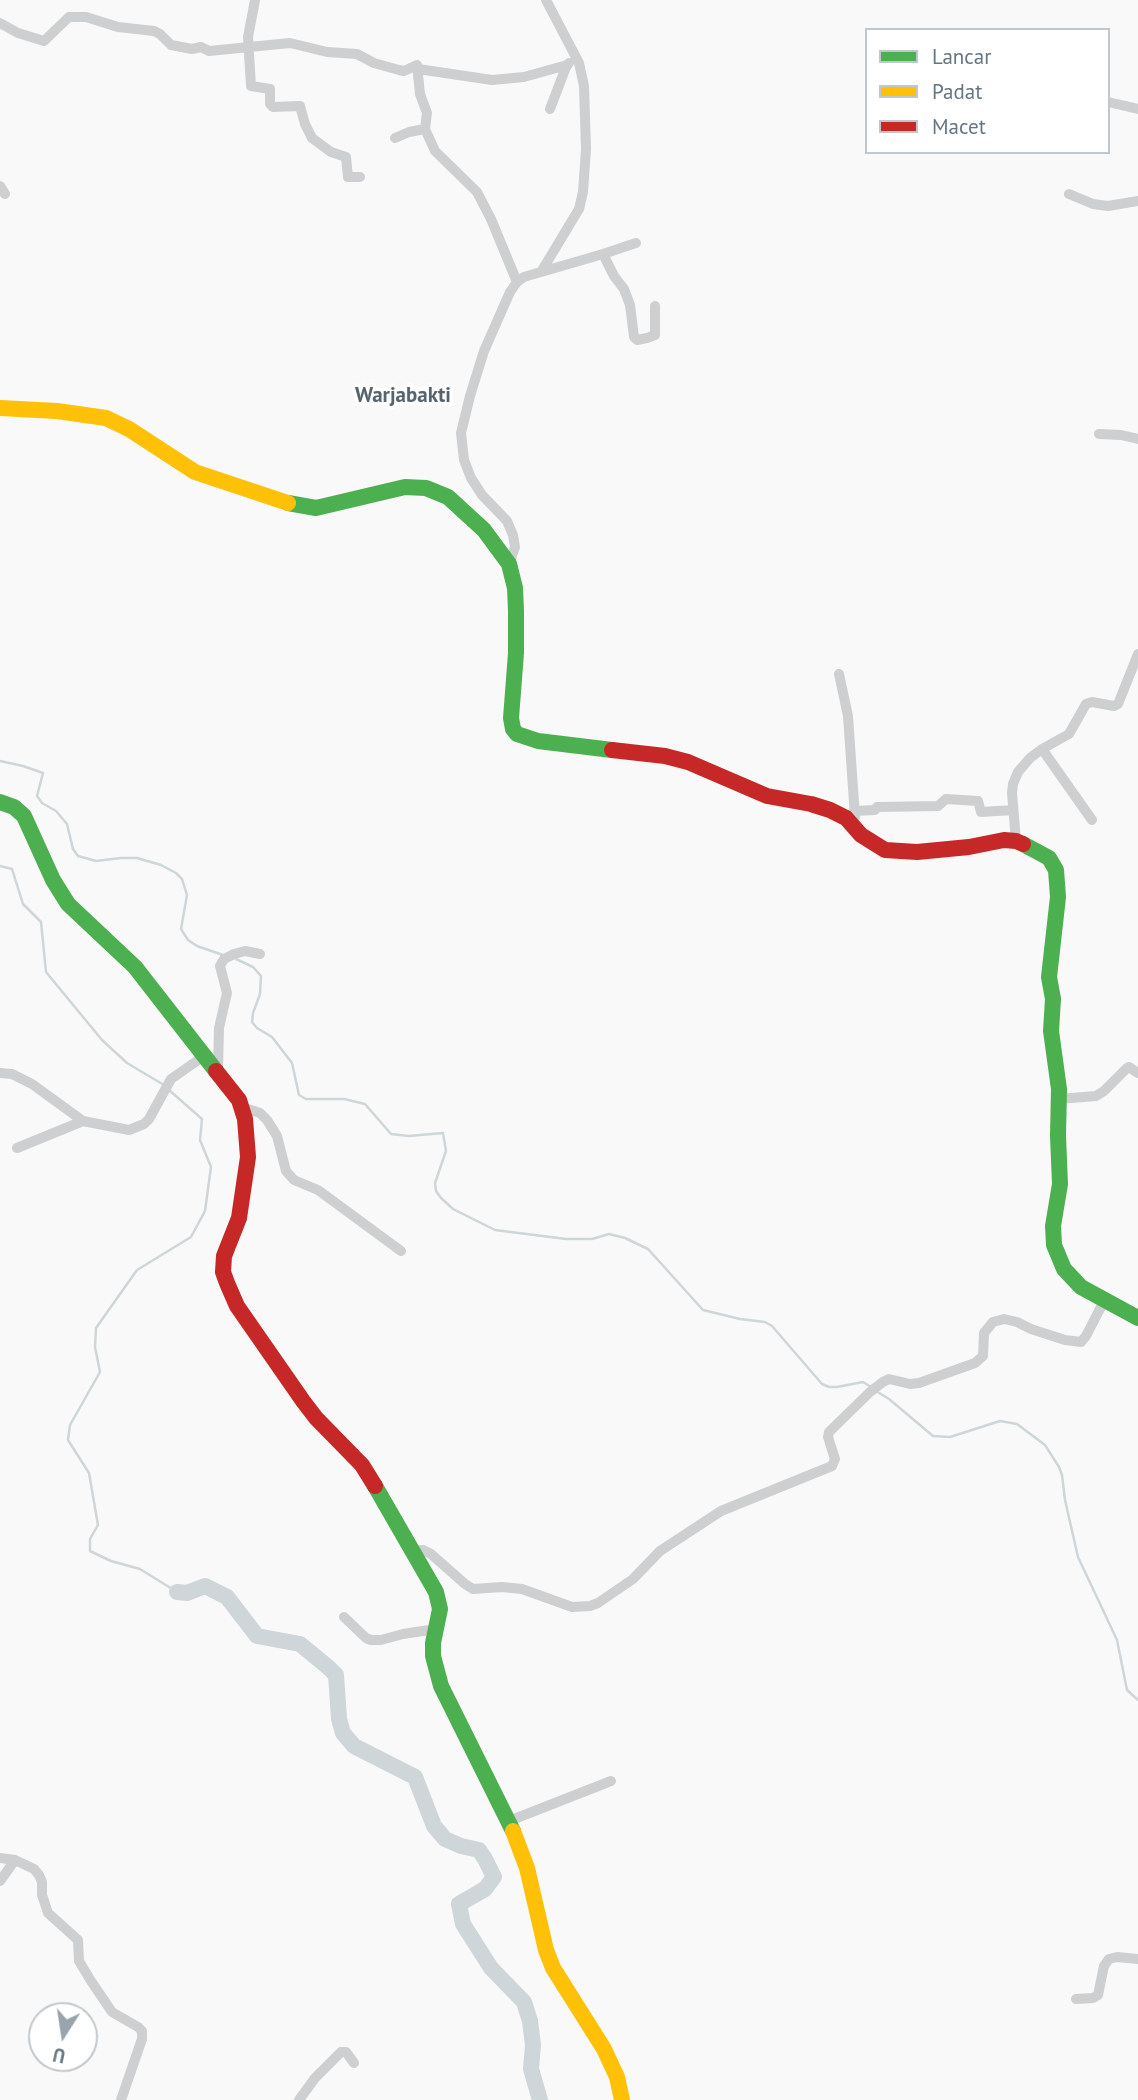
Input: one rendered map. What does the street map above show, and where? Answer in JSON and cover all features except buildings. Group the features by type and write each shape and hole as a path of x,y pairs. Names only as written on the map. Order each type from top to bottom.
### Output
{"street":[{"path":"255,0 248,47 252,86 270,89 270,104 273,107 300,106 312,138 331,152 346,158 348,177 360,177"},
{"path":"541,272 579,209 586,149 586,108 579,63 546,0"},
{"path":"0,23 18,33 44,41 69,17 86,17 118,27 158,33 169,44 192,49 201,47 215,52 290,43 327,52 357,54 374,64 398,70 404,71 415,65 418,69 492,80 524,77 579,63"},
{"path":"550,109 567,65"},
{"path":"418,69 420,94 427,113 425,129 435,151 477,192 517,282"},
{"path":"1110,102 1138,109"},
{"path":"395,138 425,129"},
{"path":"1069,194 1093,204 1108,206 1138,201"},
{"path":"509,564 515,547 507,521 482,495 464,460 461,433 484,351 517,282 524,277 636,243"},
{"path":"603,254 624,289 630,305 634,337 637,340 655,335 655,306"},
{"path":"0,408 57,411 106,418 143,437 195,472 294,505 316,508 394,488 426,488 448,497 484,530 509,564 516,611 511,718 515,732 538,741 677,759 767,796 830,810 846,818 855,819 877,807 938,806 946,799 978,801 981,812 1013,810"},
{"path":"1099,434 1138,439"},
{"path":"1016,841 1013,784 1018,772 1031,758 1069,734 1086,704 1118,704 1138,653"},
{"path":"839,674 848,716 855,819 861,835 880,847 905,852 969,847 1004,840 1016,841 1054,863 1057,914 1049,977 1053,999 1051,1031 1059,1099 1060,1193 1053,1226 1054,1245 1068,1275 1081,1287 1138,1318"},
{"path":"1042,750 1093,820"},
{"path":"0,802 14,807 24,816 53,880 68,904 135,967 204,1056 218,1070 242,1107 248,1157 239,1217 224,1256 223,1272 227,1283 237,1306 303,1401 362,1465 436,1592 440,1606 433,1656 441,1686 509,1821 527,1868 546,1950 553,1968 604,2049 617,2077 622,2100"},
{"path":"218,1070 219,1027 227,993 220,969 221,963 228,956 245,951 260,954"},
{"path":"0,1073 12,1074 32,1084 83,1121 129,1130 137,1128 149,1119 171,1079 204,1056"},
{"path":"1059,1099 1096,1096 1127,1068 1138,1073"},
{"path":"242,1107 253,1110 267,1120 277,1136 286,1171 294,1180 318,1190 401,1251"},
{"path":"17,1148 83,1121"},
{"path":"411,1551 419,1550 431,1554 470,1588 522,1589 572,1607 590,1606 633,1578 660,1551 721,1511 832,1466 835,1459 829,1432 880,1384 889,1380 919,1383 975,1363 983,1356 986,1329 993,1322 1004,1319 1065,1340 1081,1342 1104,1301"},
{"path":"344,1617 371,1640 436,1629"},
{"path":"509,1821 611,1781"},
{"path":"0,1858 15,1860 34,1869 41,1877 41,1895 48,1913 78,1940 80,1964 109,2008 142,2031 142,2039 121,2100"},
{"path":"0,1881 15,1860"},
{"path":"1076,1999 1098,1995 1104,1966 1109,1959 1138,1959"},
{"path":"299,2100 315,2078 341,2052 345,2052 354,2063"}],"waterway":[{"path":"0,761 43,773 37,796 67,824 73,849 78,856 96,861 137,858 176,873 182,879 187,895 181,929 188,940 197,946 223,955"},
{"path":"0,866 12,869 23,904 41,922 46,972 102,1040 127,1063 164,1085"},
{"path":"236,959 253,967 261,976 260,994 252,1022 272,1037 292,1063 299,1095 306,1099 344,1099 365,1104 391,1134 409,1136 443,1133 446,1151 435,1183 436,1191 453,1209 495,1230 566,1239 592,1239 609,1234 625,1238 648,1249 703,1310 765,1322 772,1326 822,1384 837,1387 863,1382 871,1387"},
{"path":"169,1090 202,1119 200,1140 211,1167 205,1211 191,1237 137,1270 96,1328 95,1347 100,1372 70,1425 68,1440 89,1473 98,1525 90,1539 90,1551 111,1561 140,1569 177,1592"},
{"path":"876,1391 933,1436 950,1437 1000,1421 1017,1424 1045,1445 1062,1475 1078,1557 1117,1640 1127,1690 1138,1700"},
{"path":"177,1592 187,1593 205,1586 227,1597 257,1636 300,1644 328,1667 336,1675 339,1719 343,1733 354,1746 415,1777 434,1826 445,1839 479,1850 494,1877 485,1889 459,1904 463,1924 491,1968 524,2002 533,2045 531,2069 540,2100"}],"traffic: fast":[{"path":"288,503 316,508 405,487 426,488 448,497 484,530 509,564 515,588 516,611 511,718 513,729 517,734 538,741 612,750"},
{"path":"0,802 14,807 24,816 53,880 68,904 135,967 216,1071"},
{"path":"1023,844 1049,858 1056,870 1058,897 1049,977 1053,999 1051,1031 1059,1089 1060,1184 1053,1226 1054,1245 1064,1269 1081,1287 1138,1318"},
{"path":"375,1486 436,1592 440,1609 433,1656 441,1686 513,1831"}],"traffic: slow":[{"path":"0,408 57,411 106,418 129,429 195,472 288,503"},
{"path":"513,1831 527,1868 546,1950 553,1968 604,2049 617,2077 622,2100"}],"traffic: jam":[{"path":"612,750 665,756 688,762 767,796 830,810 846,818 861,835 885,850 917,852 969,847 1004,840 1023,844"},
{"path":"216,1071 239,1100 245,1119 248,1157 239,1218 224,1256 223,1272 227,1283 237,1306 303,1401 362,1465 375,1486"}],"district":[{"name":"Warjabakti","path":"403,396"}]}
